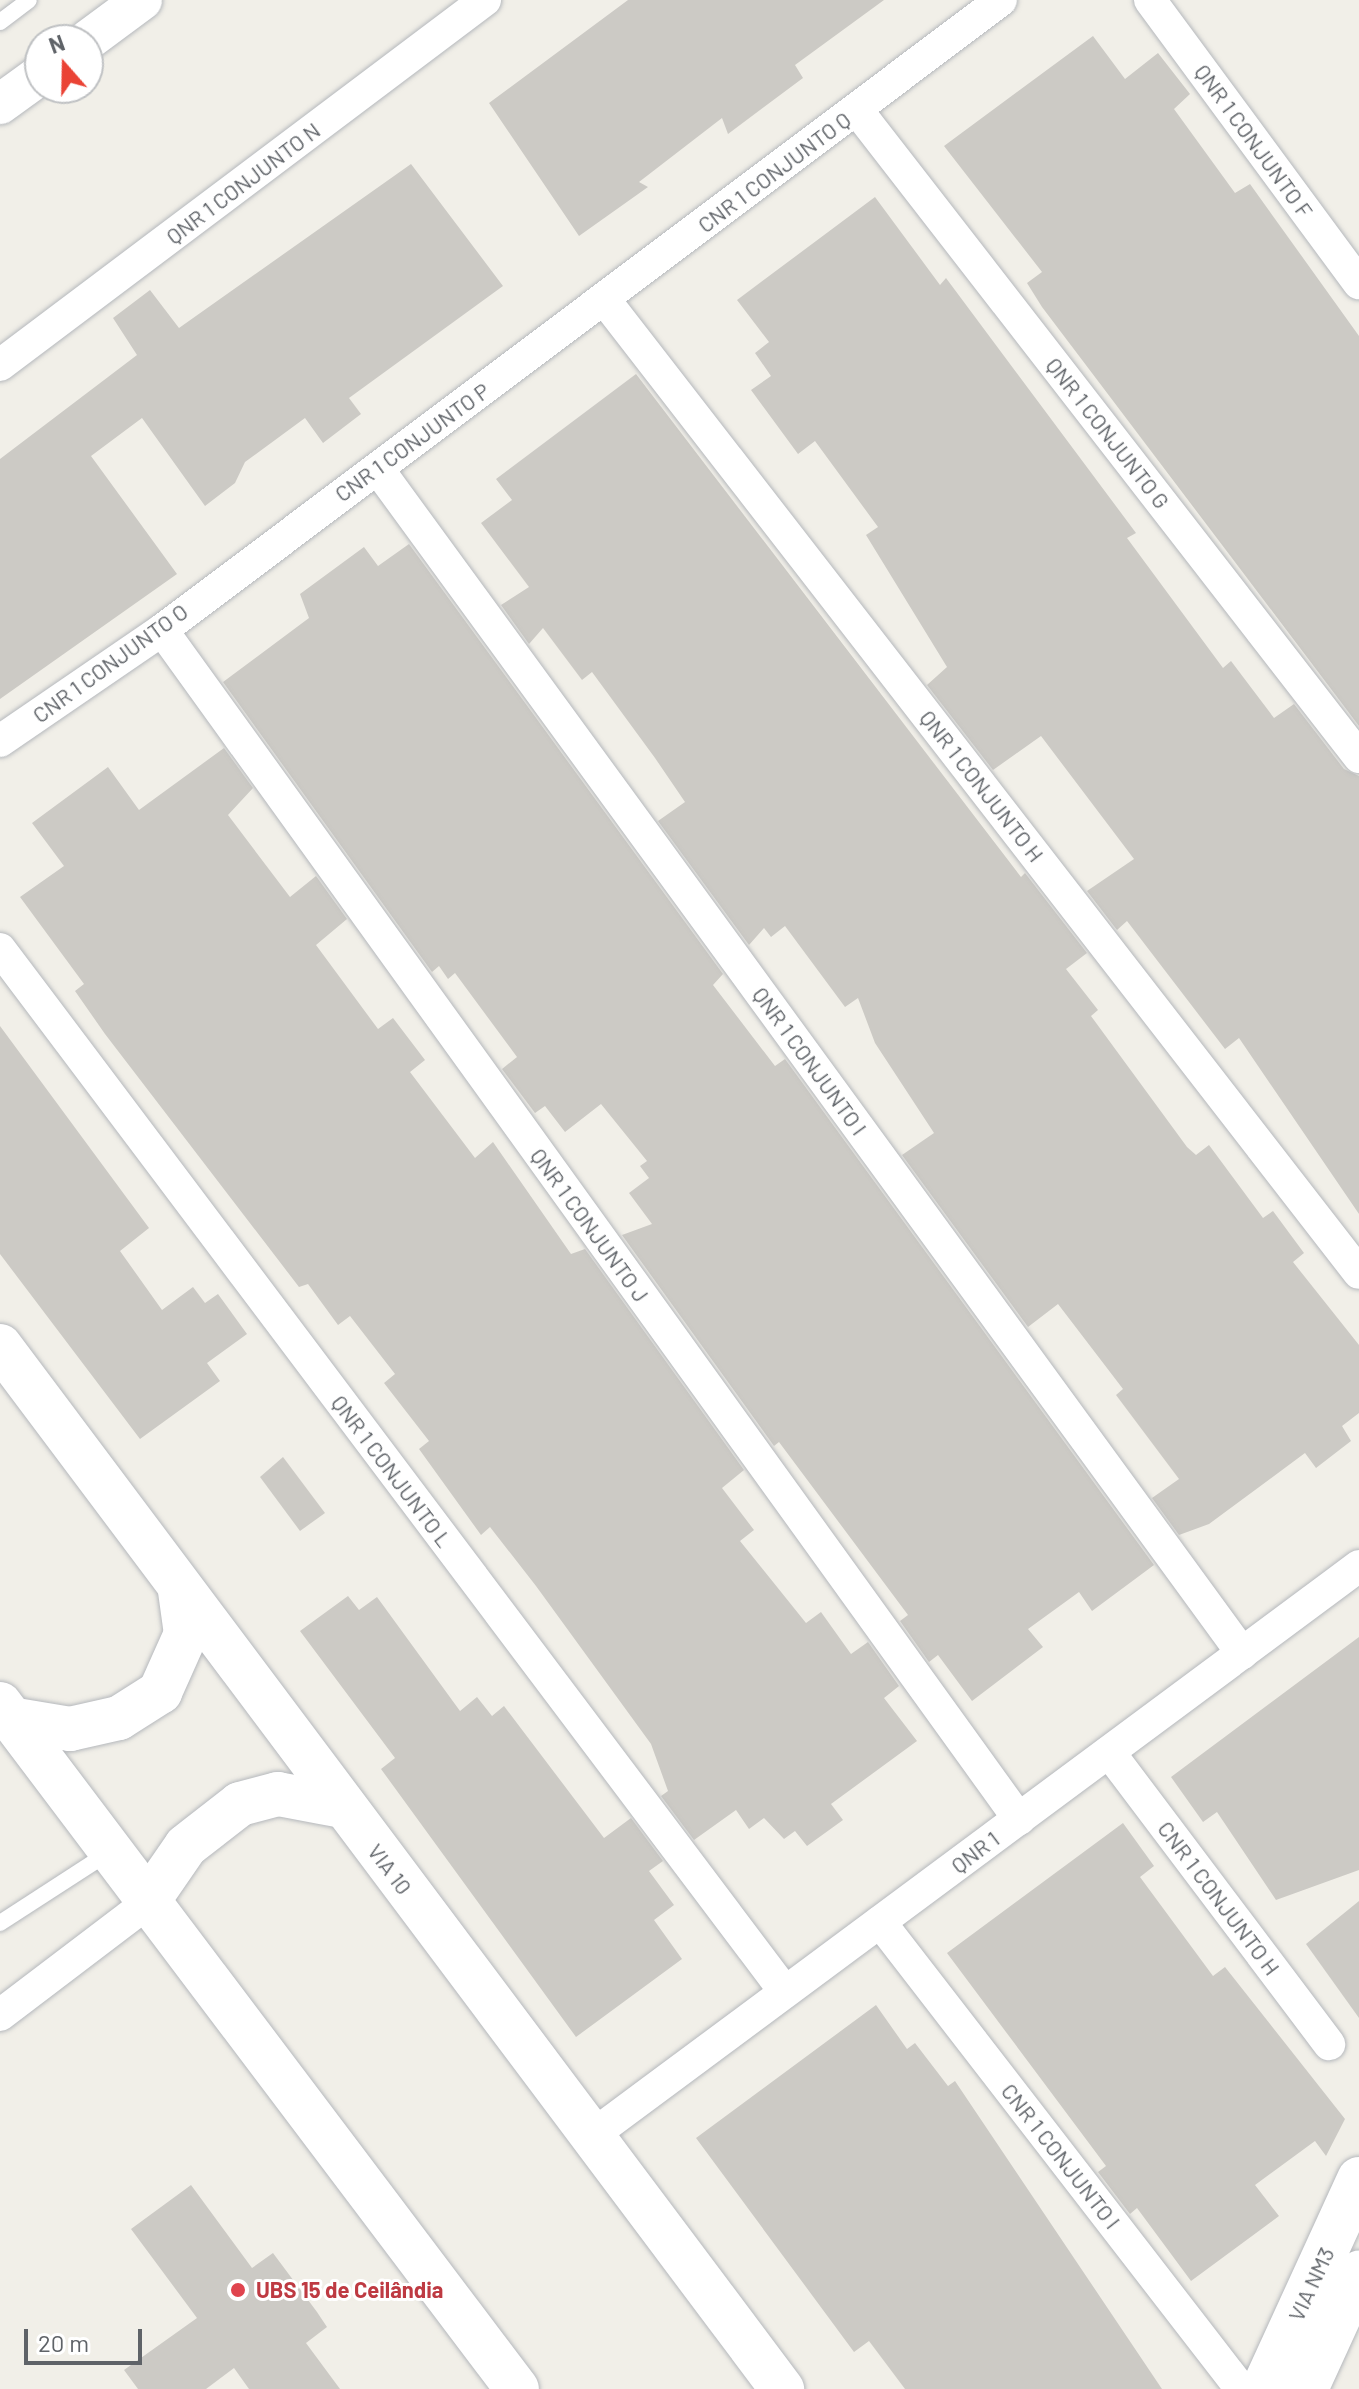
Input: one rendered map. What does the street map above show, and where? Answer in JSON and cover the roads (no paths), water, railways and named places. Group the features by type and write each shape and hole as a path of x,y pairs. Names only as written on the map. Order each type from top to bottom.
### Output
{"main road":[{"name":"VIA 10","path":"0,1346 180,1591 782,2389"},
{"path":"5,1712 70,1729 119,1718 160,1692 186,1634 180,1591"},
{"path":"5,1712 146,1904 517,2389"},
{"path":"146,1904 186,1846 240,1804 278,1794 342,1806"},
{"name":"VIA NM3","path":"1263,2389 1359,2179"},
{"name":"VIA NM3","path":"1306,2389 1359,2273"}],"street":[{"path":"104,28 142,0"},
{"name":"QNR 1 CONJUNTO N","path":"0,365 485,0"},
{"name":"CNR 1 CONJUNTO Q","path":"604,299 1001,0"},
{"name":"QNR 1 CONJUNTO F","path":"1150,0 1359,283"},
{"path":"0,104 24,87"},
{"name":"QNR 1 CONJUNTO G","path":"857,110 1359,757"},
{"name":"CNR 1 CONJUNTO P","path":"219,583 378,469 604,299"},
{"name":"QNR 1 CONJUNTO H","path":"604,299 1359,1273"},
{"name":"QNR 1 CONJUNTO I","path":"378,469 1242,1653"},
{"name":"CNR 1 CONJUNTO O","path":"0,741 162,630 219,583"},
{"name":"QNR 1 CONJUNTO J","path":"162,630 1019,1819"},
{"name":"QNR 1 CONJUNTO L","path":"0,949 785,1992"},
{"name":"QNR 1","path":"590,2137 1242,1653 1356,1576"},
{"name":"CNR 1 CONJUNTO H","path":"1109,1752 1329,2044"},
{"path":"0,2015 146,1904"},
{"name":"CNR 1 CONJUNTO I","path":"880,1922 1241,2389"}],"lane":[{"path":"0,22 29,0"},
{"path":"0,1923 108,1853"}],"place":[{"name":"UBS 15 de Ceilândia","path":"238,2290"}]}
